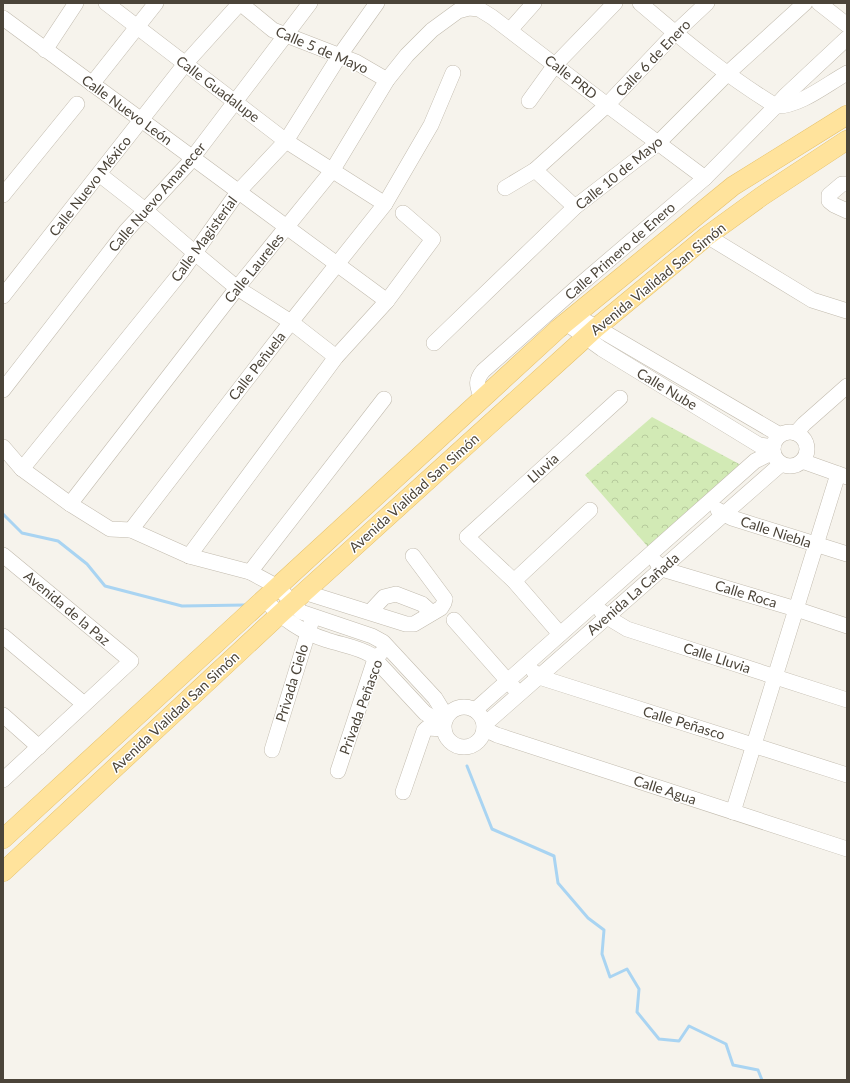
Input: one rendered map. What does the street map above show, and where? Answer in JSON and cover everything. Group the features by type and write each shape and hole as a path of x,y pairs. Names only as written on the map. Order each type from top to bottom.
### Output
{"main road":[{"name":"Avenida Vialidad San Simón","path":"3,839 482,400 561,321 733,186 847,115"},
{"name":"Avenida Vialidad San Simón","path":"3,872 292,603 591,333 707,236 762,196 847,140"}],"street":[{"path":"45,50 76,3"},
{"name":"Calle Guadalupe","path":"106,3 286,141 385,204"},
{"path":"92,84 156,3"},
{"name":"Calle 5 de Mayo","path":"240,3 273,30 340,55 388,80"},
{"name":"Calle Nuevo México","path":"3,296 142,120 184,64 240,3"},
{"name":"Calle Nuevo Amanecer","path":"3,390 126,231 193,158 310,3"},
{"name":"Calle Magisterial","path":"22,469 182,271 238,192 286,141 340,55 377,3"},
{"path":"510,30 534,3"},
{"path":"529,101 555,65 615,3"},
{"path":"640,3 675,33 755,93 776,106 784,107 794,103 847,72"},
{"name":"Calle 6 de Enero","path":"505,188 535,170 607,105 675,33 707,3"},
{"name":"Calle 10 de Mayo","path":"434,343 575,207 658,143 728,73 805,3"},
{"path":"819,3 847,25"},
{"name":"Calle PRD","path":"432,30 459,7 479,9 510,30 705,178"},
{"name":"Calle Nuevo León","path":"3,18 387,301"},
{"name":"Calle Laureles","path":"70,504 238,288 332,171 388,80 407,55 432,30"},
{"name":"Calle Primero de Enero","path":"561,321 575,289 705,178 790,90 847,38"},
{"name":"Calle Peñuela","path":"131,530 291,322 385,204 431,125 453,73"},
{"path":"3,195 77,104"},
{"path":"535,170 575,207"},
{"path":"99,174 146,210 238,288 291,322 336,357"},
{"path":"847,184 842,184 829,195 829,201 847,211"},
{"path":"189,556 336,357 387,301 433,239 403,214"},
{"path":"707,236 812,300 847,311"},
{"name":"Calle Nube","path":"561,321 591,333 759,445 777,449"},
{"path":"796,433 832,398 847,386"},
{"name":"Lluvia","path":"514,581 467,537 620,398"},
{"path":"832,398 847,404"},
{"path":"250,572 384,399"},
{"path":"787,432 796,433 803,438 806,443 807,450 802,461 795,465 789,466 777,449 787,432"},
{"path":"3,447 22,469 70,504 110,529 131,530 189,556 250,572 271,593 292,603 370,612 406,624 414,624 441,608 445,599 413,556"},
{"name":"Avenida La Cañada","path":"475,710 755,461 777,449"},
{"name":"Avenida La Cañada","path":"484,727 538,677 724,514 777,449"},
{"path":"733,812 816,544 843,476 802,461"},
{"name":"Calle Niebla","path":"709,502 724,514 847,554"},
{"path":"560,634 514,581 590,510"},
{"path":"650,554 662,569"},
{"name":"Avenida de la Paz","path":"3,556 131,662 84,704"},
{"name":"Calle Roca","path":"662,569 796,609 847,626"},
{"path":"370,612 384,597 396,594 422,604 432,613"},
{"path":"292,603 301,612 372,636 383,642 435,698 444,723 445,735 456,747 467,748 474,745 481,739 484,727 482,718 475,710 466,707 458,707 452,711 444,723 427,728 424,731 403,792"},
{"path":"292,603 291,624 325,640 363,650 372,655 424,713 444,723"},
{"name":"Calle Lluvia","path":"593,604 608,617 627,628 847,700"},
{"name":"Privada Cielo","path":"272,750 314,616"},
{"path":"454,620 520,694"},
{"path":"574,621 590,632"},
{"path":"3,636 84,704 3,780"},
{"name":"Privada Peñasco","path":"338,771 375,659 388,647"},
{"name":"Calle Peñasco","path":"526,664 538,677 847,775"},
{"path":"3,715 39,747"},
{"name":"Calle Agua","path":"484,727 497,735 847,849"}],"green space":[{"path":"652,417 741,465 648,547 585,475"}],"waterway":[{"path":"3,514 22,533 58,541 87,564 105,586 182,606 245,605"},
{"path":"467,766 492,829 554,856 558,883 588,918 604,930 602,954 610,977 627,969 639,989 637,1012 659,1039 679,1041 689,1026 726,1044 733,1065 758,1070 762,1080"}]}
